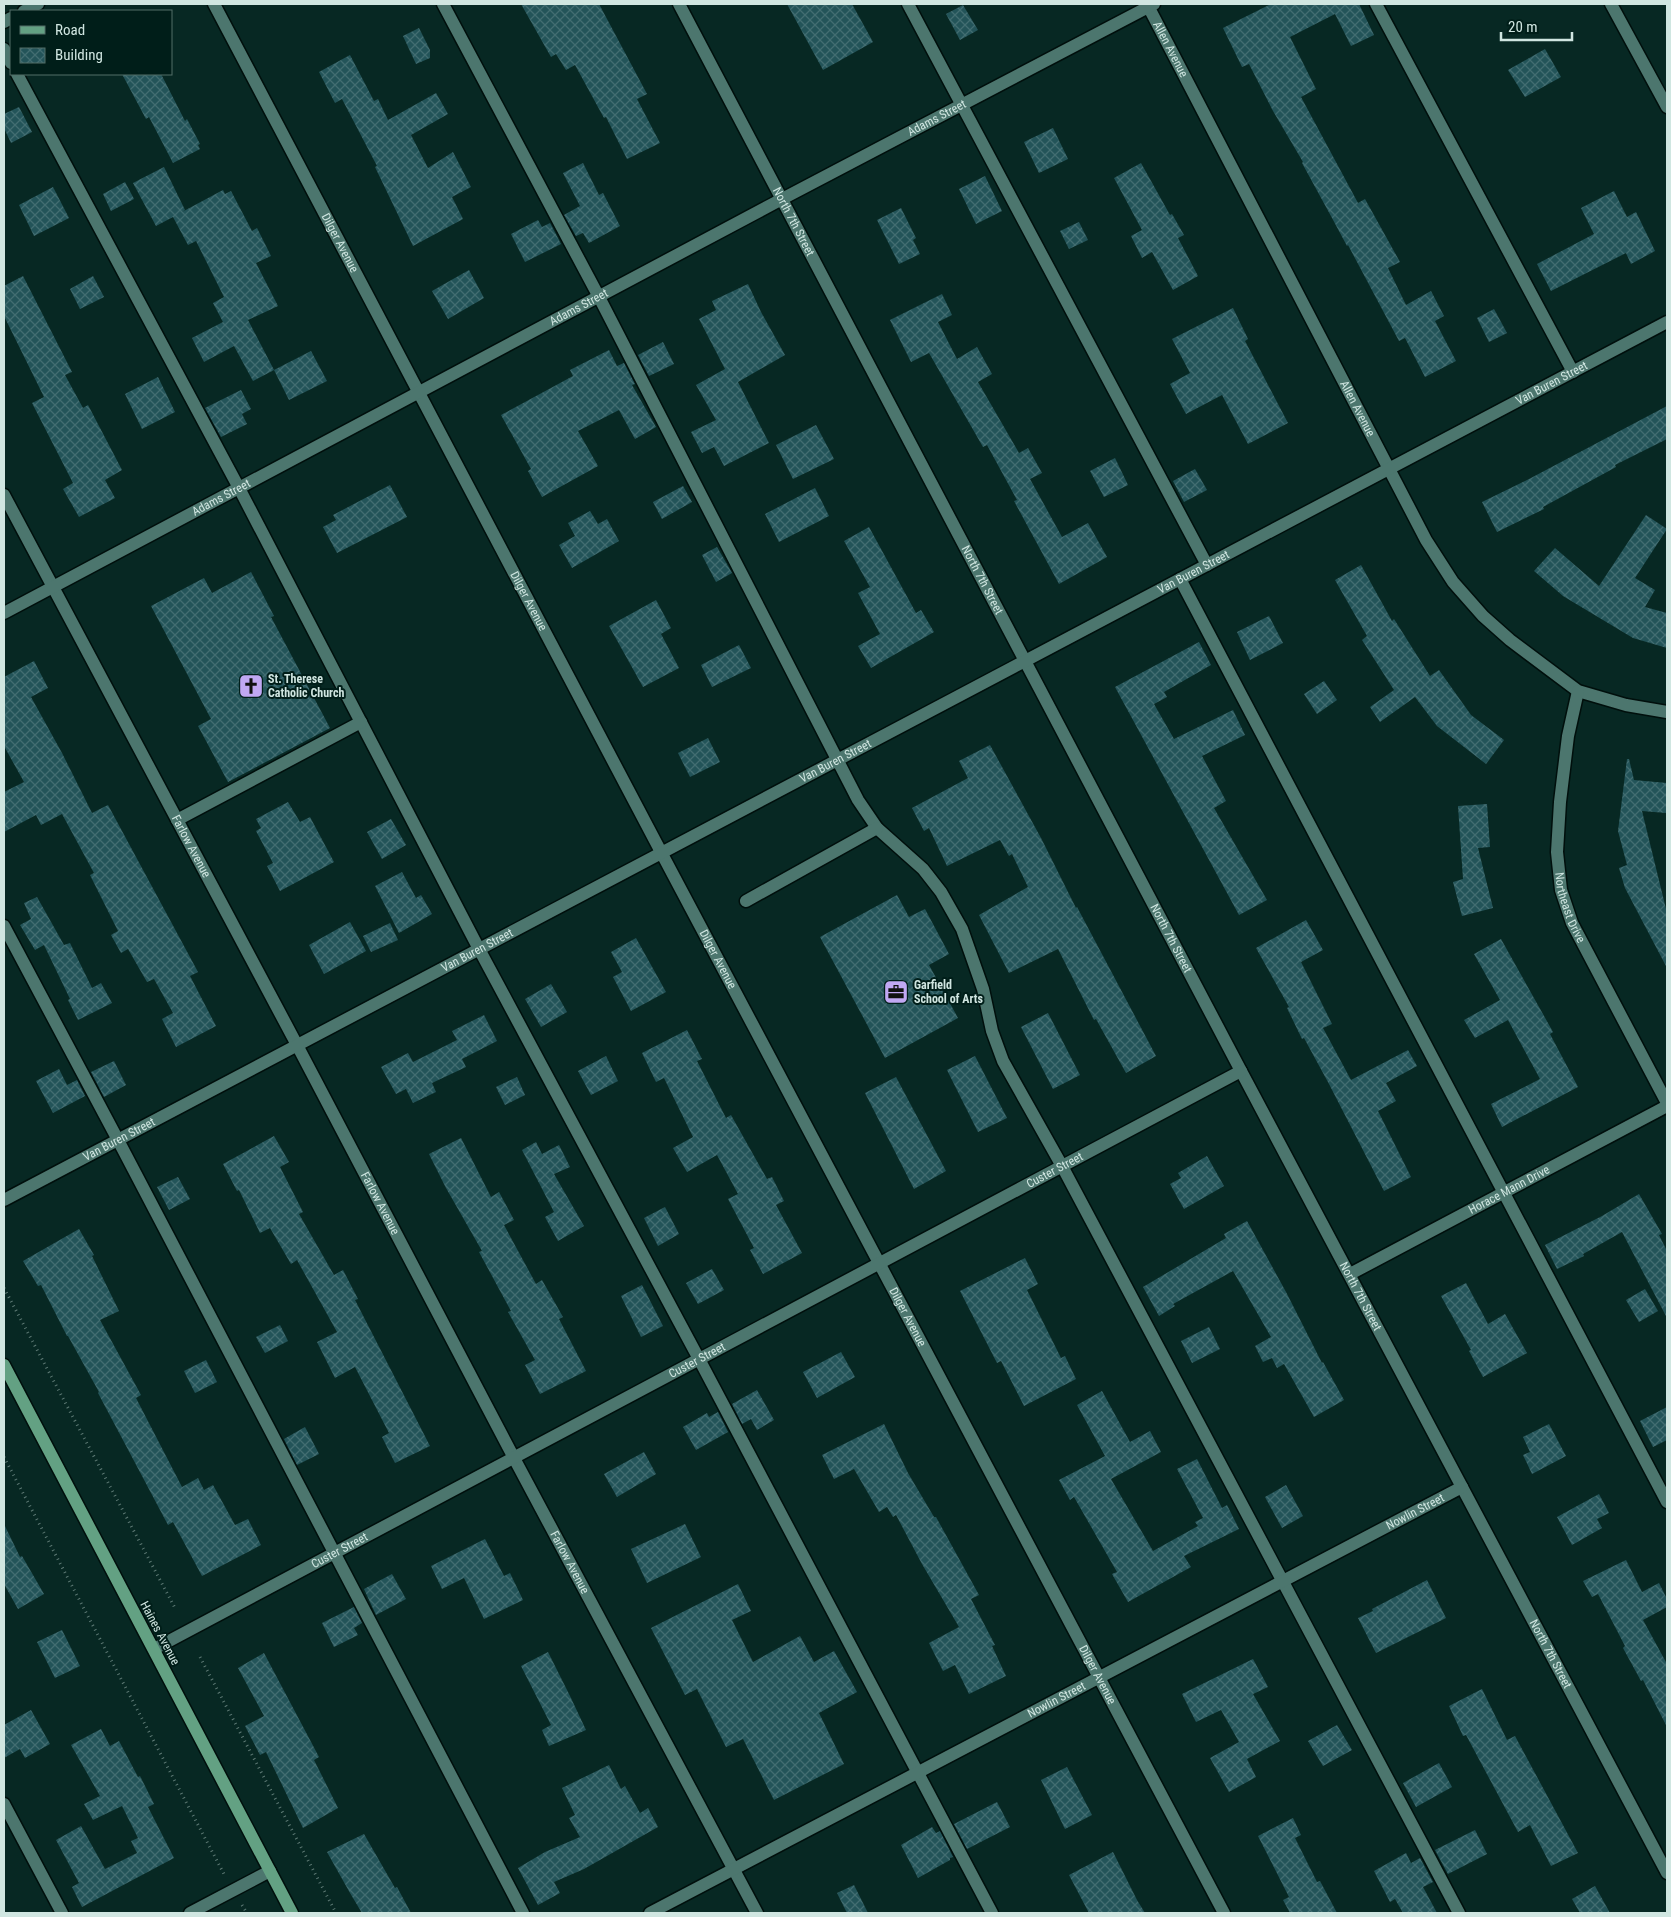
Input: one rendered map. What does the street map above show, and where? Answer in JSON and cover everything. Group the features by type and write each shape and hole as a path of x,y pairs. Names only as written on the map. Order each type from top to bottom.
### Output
{"main road":[{"name":"Haines Avenue","path":"4,1365 292,1913"}],"street":[{"path":"26,10 38,4"},
{"name":"Dilger Avenue","path":"214,4 1224,1913"},
{"path":"444,4 599,297 858,800 877,828 923,869 941,892 962,930 983,989 992,1031 1003,1061 1062,1166 1459,1913"},
{"name":"North 7th Street","path":"679,4 1241,1071 1667,1872"},
{"path":"908,4 1207,565"},
{"path":"1376,4 1573,372"},
{"path":"1612,4 1667,108"},
{"name":"Adams Street","path":"4,613 1150,5"},
{"name":"Allen Avenue","path":"1150,5 1426,540 1453,582 1482,616 1510,640 1578,691 1626,705 1667,712"},
{"path":"4,49 10,61"},
{"path":"18,75 239,488 479,948 992,1913"},
{"name":"Van Buren Street","path":"4,1200 1667,322"},
{"name":"Farlow Avenue","path":"4,495 757,1913"},
{"path":"1180,579 1667,1502"},
{"name":"Northeast Drive","path":"1578,691 1568,736 1560,802 1557,852 1561,890 1572,923 1667,1104"},
{"path":"177,820 361,722"},
{"path":"746,902 877,828"},
{"path":"4,926 523,1913"},
{"name":"Custer Street","path":"154,1649 1241,1071"},
{"name":"Horace Mann Drive","path":"1350,1274 1667,1104"},
{"name":"Nowlin Street","path":"650,1913 1462,1487"},
{"path":"4,1804 62,1913"},
{"path":"190,1913 270,1871"}],"path":[{"path":"4,1288 175,1608"},
{"path":"4,1457 233,1890 247,1913"},
{"path":"200,1657 336,1913"}],"building":[{"path":"521,4 599,4 647,94 637,99 660,143 627,159 606,117 604,118 575,65 566,70 556,54 551,57"},
{"path":"787,4 852,4 873,42 823,70"},
{"path":"1271,4 1359,4 1374,35 1351,46 1335,14 1290,37 1316,89 1301,97 1358,203 1365,199 1400,262 1388,268 1406,305 1431,291 1444,316 1435,321 1456,361 1425,377 1405,338 1399,341 1249,64 1242,67 1223,28"},
{"path":"963,5 978,30 960,40 946,14"},
{"path":"419,28 430,50 430,58 416,64 403,36"},
{"path":"1545,49 1561,77 1525,97 1508,70"},
{"path":"350,55 374,101 378,99 388,120 436,93 448,114 411,135 428,168 453,152 471,187 452,197 463,219 413,246 375,167 377,166 342,99 335,103 319,72"},
{"path":"123,75 162,75 185,121 187,119 200,144 198,145 200,149 173,163 149,117 146,119"},
{"path":"19,107 32,132 11,143 4,128 4,114"},
{"path":"1053,128 1068,159 1039,173 1024,142"},
{"path":"583,163 599,195 603,193 620,226 589,243 583,233 576,236 564,215 580,206 563,173"},
{"path":"1141,163 1170,215 1172,214 1184,235 1178,238 1198,276 1173,290 1152,252 1142,258 1131,236 1142,230 1114,178"},
{"path":"164,167 185,210 182,212 223,190 225,194 231,191 252,231 257,228 271,256 256,263 278,306 248,320 274,370 253,381 234,346 204,362 192,338 223,322 213,303 224,297 196,241 188,245 173,217 156,226 133,183"},
{"path":"985,176 1002,211 976,224 959,189"},
{"path":"125,182 134,199 111,211 103,194"},
{"path":"53,187 69,218 34,236 19,205"},
{"path":"1614,191 1627,217 1636,212 1655,251 1631,264 1626,253 1551,291 1537,264 1594,234 1581,208"},
{"path":"901,208 916,238 913,240 920,254 899,264 877,220"},
{"path":"538,220 542,227 550,223 561,244 525,262 511,234"},
{"path":"1079,222 1088,240 1069,249 1060,231"},
{"path":"469,270 484,298 448,319 432,291"},
{"path":"23,276 72,372 65,375 83,408 88,405 122,470 105,480 115,498 79,517 63,489 73,483 32,403 44,397 4,316 4,286"},
{"path":"93,276 104,297 80,309 70,289"},
{"path":"748,284 785,355 738,382 769,443 724,466 714,447 702,453 691,432 716,420 696,385 725,369 699,319 716,310 712,301"},
{"path":"942,294 952,315 938,322 957,359 977,347 992,374 978,382 1019,453 1028,448 1042,473 1030,479 1062,537 1088,523 1107,557 1059,584 1014,501 1017,500 987,445 983,447 929,353 911,362 890,320"},
{"path":"1233,308 1248,339 1245,341 1288,423 1248,444 1222,395 1186,414 1170,384 1190,373 1172,339"},
{"path":"1494,309 1507,333 1489,342 1477,318"},
{"path":"663,342 674,364 649,376 638,355"},
{"path":"609,350 617,366 624,363 635,384 632,385 656,427 635,439 619,410 578,431 598,466 542,497 528,471 531,469 501,415 573,376 570,370"},
{"path":"311,351 327,381 289,400 274,370"},
{"path":"158,377 175,412 142,429 125,394"},
{"path":"241,390 251,409 242,414 247,424 221,437 205,408"},
{"path":"1667,406 1667,439 1615,465 1616,467 1543,507 1544,509 1497,532 1482,502"},
{"path":"816,425 834,459 793,479 776,445"},
{"path":"1115,458 1128,485 1104,497 1090,471"},
{"path":"1195,469 1207,490 1184,502 1173,481"},
{"path":"390,485 407,517 337,553 323,527 336,520 333,515"},
{"path":"683,486 692,502 662,519 653,502"},
{"path":"815,488 829,516 779,542 765,514"},
{"path":"590,511 598,524 607,519 619,541 572,568 559,545 575,536 568,523"},
{"path":"1646,515 1667,529 1635,578 1655,590 1645,607 1667,613 1667,648 1633,638 1563,596 1534,571 1555,548 1599,586"},
{"path":"869,527 916,613 921,610 934,632 871,668 858,646 880,634 858,593 870,587 844,541"},
{"path":"717,547 732,573 716,582 702,555"},
{"path":"1361,565 1392,621 1394,619 1430,676 1439,670 1471,715 1504,740 1486,764 1437,726 1415,697 1380,722 1370,707 1394,690 1362,640 1367,636 1335,580"},
{"name":"St. Therese Catholic Church","path":"251,572 274,616 271,617 330,728 228,782 198,726 211,719 151,606 204,578 212,593"},
{"path":"656,600 671,628 661,634 679,668 643,687 609,626"},
{"path":"1269,616 1283,643 1250,660 1237,632"},
{"path":"1199,642 1211,665 1164,692 1167,697 1154,704 1174,739 1233,710 1245,735 1202,756 1226,801 1214,808 1267,900 1239,915 1115,687"},
{"path":"739,645 751,668 712,687 701,665"},
{"path":"34,661 48,688 31,697 92,813 108,805 198,972 190,976 216,1026 176,1047 162,1019 173,1013 154,979 147,982 128,949 121,953 111,935 118,931 90,875 94,873 62,814 41,825 36,815 4,832 4,792 24,782 4,746 4,677"},
{"path":"1324,681 1337,700 1317,714 1304,694"},
{"path":"708,738 720,762 690,777 678,753"},
{"path":"990,745 1156,1056 1126,1073 1096,1019 1094,1020 1058,949 1009,973 979,915 1028,887 1012,854 1009,856 1000,840 947,866 929,828 924,831 912,808 968,778 959,761"},
{"path":"1627,759 1629,759 1634,780 1667,783 1666,813 1642,811 1667,913 1667,968 1625,888 1619,868 1627,865 1618,831"},
{"path":"288,802 300,822 310,817 334,862 280,891 267,866 273,863 256,831 261,828 256,819"},
{"path":"1487,804 1490,847 1478,848 1493,908 1462,916 1453,882 1463,879 1458,806"},
{"path":"391,819 406,845 382,859 367,832"},
{"path":"402,872 416,898 421,895 432,914 399,933 375,886"},
{"name":"Garfield School of Arts","path":"897,895 909,917 925,909 949,954 929,965 958,1018 885,1058 820,937"},
{"path":"37,897 64,945 70,943 92,988 101,983 112,1003 78,1020 44,945 35,950 20,925 31,919 24,903"},
{"path":"1306,920 1323,950 1301,962 1332,1024 1323,1028 1351,1080 1408,1050 1417,1066 1386,1083 1396,1101 1378,1111 1411,1177 1384,1191 1329,1084 1304,1038 1302,1039 1287,1008 1289,1007 1256,948"},
{"path":"350,922 366,951 324,974 309,945"},
{"path":"390,923 398,940 371,952 363,936"},
{"path":"636,938 666,992 631,1011 613,977 622,972 611,952"},
{"path":"1501,939 1553,1032 1550,1034 1578,1087 1502,1127 1491,1104 1540,1079 1508,1020 1475,1038 1464,1020 1500,1000 1474,954"},
{"path":"551,984 567,1012 541,1027 525,999"},
{"path":"1048,1013 1080,1075 1053,1089 1021,1027"},
{"path":"484,1015 497,1041 462,1059 466,1067 432,1083 436,1092 413,1103 406,1089 396,1094 381,1067 408,1053 413,1062 457,1040 452,1031"},
{"path":"687,1030 702,1059 697,1061 726,1118 731,1115 767,1179 772,1177 784,1201 776,1205 802,1253 763,1274 750,1250 754,1248 728,1199 738,1194 717,1155 687,1172 673,1148 693,1137 664,1078 656,1082 642,1053"},
{"path":"606,1056 618,1081 591,1095 578,1071"},
{"path":"975,1056 1007,1118 978,1132 947,1070"},
{"path":"114,1061 126,1085 104,1097 91,1072"},
{"path":"59,1069 67,1085 77,1080 85,1096 53,1113 36,1081"},
{"path":"517,1077 525,1095 505,1105 496,1087"},
{"path":"896,1077 946,1171 914,1189 865,1093"},
{"path":"274,1136 289,1162 280,1167 303,1212 299,1214 334,1275 343,1270 358,1299 355,1300 430,1446 395,1463 382,1437 389,1433 355,1367 335,1378 317,1342 337,1332 297,1260 291,1264 270,1228 260,1233 239,1190 237,1191 223,1164"},
{"path":"461,1138 491,1197 499,1192 514,1220 504,1225 536,1284 542,1280 563,1317 559,1319 586,1371 540,1394 525,1365 535,1360 508,1312 511,1311 479,1252 482,1251 429,1154"},
{"path":"536,1142 542,1154 559,1145 570,1167 554,1174 584,1226 558,1241 545,1217 554,1212 522,1150"},
{"path":"1207,1156 1224,1186 1184,1209 1170,1184 1181,1178 1178,1173"},
{"path":"178,1177 190,1199 169,1210 157,1187"},
{"path":"1639,1194 1662,1234 1659,1235 1667,1251 1667,1318 1622,1232 1583,1254 1584,1256 1557,1269 1545,1245 1602,1216"},
{"path":"665,1207 679,1234 658,1246 644,1218"},
{"path":"1247,1221 1322,1363 1344,1400 1314,1417 1284,1364 1277,1368 1272,1358 1263,1362 1255,1346 1271,1337 1233,1271 1173,1304 1175,1306 1159,1316 1143,1287 1226,1238 1224,1234"},
{"path":"79,1229 94,1255 92,1256 119,1311 100,1320 141,1395 136,1398 182,1487 198,1478 204,1490 213,1485 235,1525 248,1519 261,1545 202,1576 173,1522 168,1525 41,1285 38,1286 23,1261"},
{"path":"1025,1258 1038,1284 1027,1290 1061,1358 1065,1356 1076,1379 1024,1406 1001,1361 997,1363 960,1291"},
{"path":"712,1269 724,1290 698,1304 686,1283"},
{"path":"1466,1283 1488,1324 1505,1314 1527,1353 1483,1377 1469,1351 1471,1350 1441,1296"},
{"path":"642,1285 663,1326 641,1337 621,1296"},
{"path":"1645,1289 1658,1311 1639,1322 1626,1300"},
{"path":"280,1325 288,1341 265,1353 256,1337"},
{"path":"1209,1327 1220,1349 1192,1363 1181,1341"},
{"path":"841,1352 855,1377 817,1398 803,1372"},
{"path":"206,1360 217,1382 195,1393 184,1371"},
{"path":"757,1390 774,1420 757,1430 751,1419 742,1424 732,1404"},
{"path":"1102,1391 1130,1442 1150,1431 1161,1452 1111,1479 1153,1551 1198,1526 1195,1522 1203,1518 1177,1469 1197,1459 1222,1508 1227,1505 1239,1529 1184,1556 1191,1567 1128,1602 1112,1574 1117,1572 1074,1497 1070,1500 1059,1480 1105,1456 1077,1405"},
{"path":"1667,1407 1667,1440 1653,1447 1640,1421"},
{"path":"718,1412 728,1432 696,1450 683,1427 707,1413 709,1417"},
{"path":"884,1424 908,1473 934,1517 936,1517 979,1595 971,1599 995,1645 992,1646 1006,1676 969,1694 955,1665 943,1671 929,1643 959,1627 896,1515 893,1517 887,1507 879,1512 854,1469 834,1479 822,1455"},
{"path":"1549,1424 1566,1456 1532,1474 1523,1455 1530,1452 1523,1437"},
{"path":"305,1427 319,1454 297,1465 284,1439"},
{"path":"644,1452 656,1474 617,1497 604,1474"},
{"path":"1286,1485 1303,1516 1282,1528 1265,1497"},
{"path":"1599,1494 1609,1513 1597,1519 1602,1528 1572,1545 1557,1517"},
{"path":"4,1524 20,1557 22,1556 44,1594 18,1609 4,1584"},
{"path":"685,1524 701,1557 647,1583 631,1549"},
{"path":"485,1539 504,1576 510,1573 523,1600 484,1619 464,1578 442,1589 431,1566"},
{"path":"1626,1560 1642,1592 1659,1583 1667,1599 1667,1607 1643,1620 1667,1664 1667,1727 1643,1680 1641,1681 1623,1648 1625,1646 1598,1594 1592,1597 1583,1581"},
{"path":"392,1574 406,1599 376,1615 364,1589"},
{"path":"1427,1580 1446,1618 1376,1653 1358,1618"},
{"path":"738,1584 751,1611 732,1620 753,1662 800,1636 814,1662 834,1651 857,1692 819,1713 844,1764 774,1800 743,1739 726,1747 697,1689 685,1695 651,1628"},
{"path":"354,1607 362,1623 354,1628 358,1635 334,1647 322,1623"},
{"path":"62,1630 80,1666 55,1678 37,1642"},
{"path":"548,1652 586,1730 549,1746 542,1730 551,1725 521,1666"},
{"path":"264,1653 319,1757 314,1760 338,1808 303,1828 266,1752 260,1755 245,1726 264,1716 238,1668"},
{"path":"1253,1659 1268,1687 1253,1694 1280,1741 1247,1759 1256,1777 1229,1792 1210,1758 1239,1742 1221,1710 1196,1722 1182,1694"},
{"path":"1482,1689 1507,1740 1515,1736 1578,1853 1551,1866 1530,1825 1518,1832 1466,1735 1463,1736 1449,1706"},
{"path":"31,1710 50,1744 25,1758 20,1749 4,1758 4,1725"},
{"path":"1337,1725 1352,1750 1323,1766 1308,1741"},
{"path":"101,1729 110,1746 119,1741 138,1777 140,1776 154,1804 148,1807 174,1858 82,1907 72,1887 79,1883 56,1840 81,1826 105,1869 137,1853 131,1841 138,1838 122,1806 93,1820 84,1804 100,1796 71,1745"},
{"path":"1439,1763 1452,1787 1416,1807 1403,1783"},
{"path":"609,1765 621,1789 625,1786 640,1813 648,1808 658,1827 584,1869 554,1882 560,1893 538,1905 518,1868 545,1852 580,1837 569,1818 575,1815 562,1788"},
{"path":"1067,1767 1092,1815 1065,1829 1041,1780"},
{"path":"997,1802 1010,1827 967,1849 954,1824"},
{"path":"1293,1818 1301,1835 1295,1838 1317,1882 1320,1881 1337,1913 1290,1913 1283,1900 1289,1897 1258,1836"},
{"path":"932,1827 936,1833 940,1831 953,1857 918,1878 901,1845"},
{"path":"1475,1830 1487,1854 1448,1874 1435,1850"},
{"path":"364,1834 411,1913 362,1913 350,1893 327,1852"},
{"path":"1113,1852 1145,1913 1089,1913 1069,1875"},
{"path":"1406,1853 1411,1863 1420,1858 1433,1882 1423,1887 1437,1913 1403,1913 1395,1899 1390,1902 1374,1871"},
{"path":"854,1885 868,1913 847,1913 837,1893"},
{"path":"1595,1886 1610,1913 1580,1913 1572,1899"}],"place":[{"name":"St. Therese Catholic Church","path":"251,686"},
{"name":"Garfield School of Arts","path":"896,992"}]}
